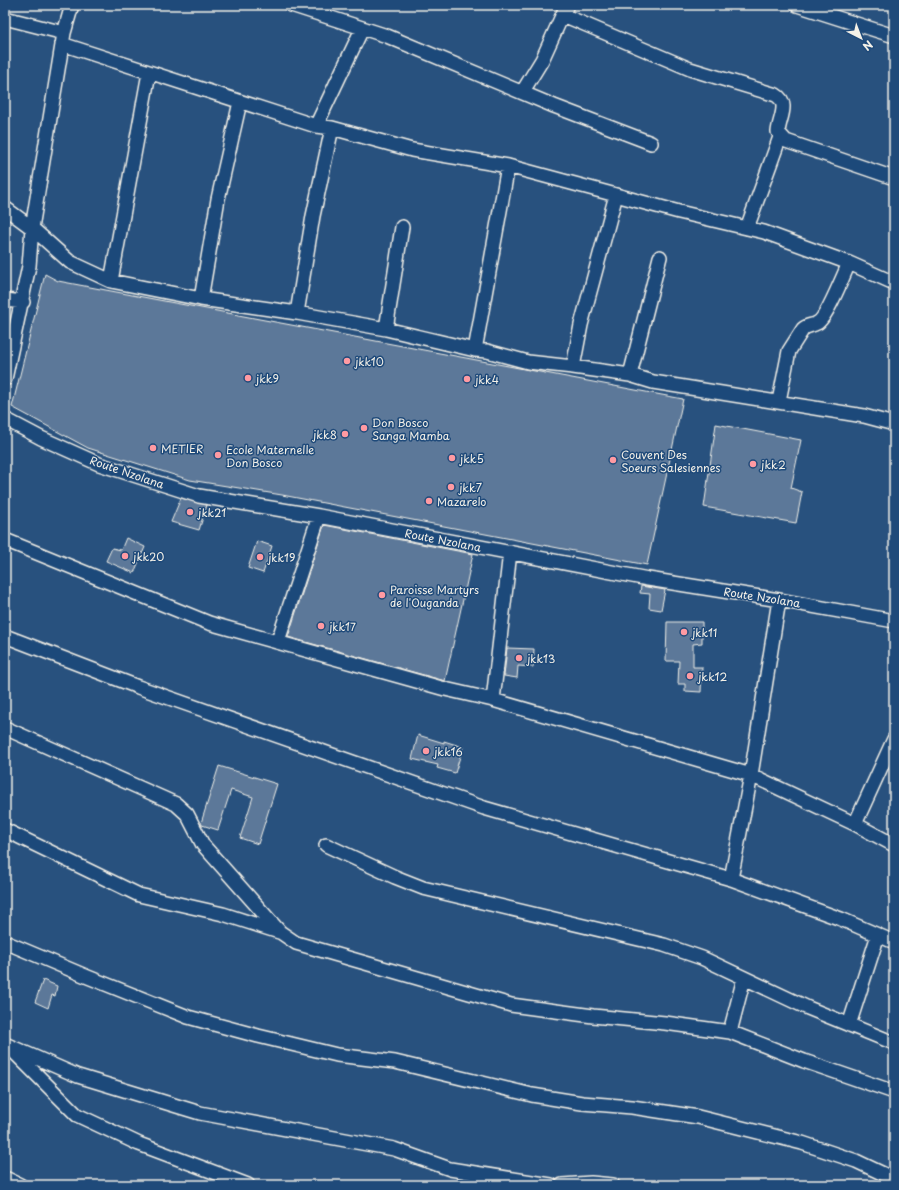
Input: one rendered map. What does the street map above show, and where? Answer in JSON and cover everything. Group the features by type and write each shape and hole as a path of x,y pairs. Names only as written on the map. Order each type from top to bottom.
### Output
{"street":[{"path":"6,374 30,266 32,228 63,39 72,5"},
{"path":"291,5 387,36 523,91 554,106 651,143"},
{"path":"797,5 894,36"},
{"path":"523,91 542,60 565,10 690,69 776,94 782,99 783,104 778,125 780,137 747,228"},
{"path":"5,18 149,73 316,126 332,128 412,150 508,166 679,212 764,232 849,263 894,283"},
{"path":"316,126 362,29"},
{"path":"111,281 149,73"},
{"path":"201,299 218,199 240,102"},
{"path":"297,313 313,216 332,128"},
{"path":"780,137 786,141 894,178"},
{"path":"475,350 508,166"},
{"path":"573,367 581,325 616,195"},
{"path":"5,208 32,228 70,262 111,281 201,299 297,313 386,329 528,362 630,375 653,382 779,401 840,413 864,416 894,424"},
{"path":"386,329 402,227"},
{"path":"630,375 660,257"},
{"path":"779,401 789,351 802,329 806,326 816,324 821,319 837,290 849,263"},
{"path":"5,300 23,302"},
{"name":"Route Nzolana","path":"5,418 41,438 99,464 199,496 319,516 648,579 779,600 894,621"},
{"path":"278,641 319,516"},
{"path":"5,540 209,623 278,641 445,689 493,700 751,775 855,824 894,845"},
{"path":"493,700 510,552"},
{"path":"731,879 751,775 779,600"},
{"path":"5,636 138,687 484,808 731,879 840,919 894,942"},
{"path":"5,728 130,782 182,808 203,845 280,932"},
{"path":"855,824 894,739"},
{"path":"5,830 138,895 223,914 280,932 296,942 314,949 511,1005 730,1032 804,1061 894,1092"},
{"path":"326,845 395,877 423,888 664,945 702,958 849,1025 894,1043"},
{"path":"849,1025 878,935"},
{"path":"5,942 88,978 188,1017 258,1036 337,1055 395,1062 532,1095 582,1103 632,1107 698,1117 802,1143 856,1162 894,1179"},
{"path":"730,1032 744,978"},
{"path":"7,1046 77,1115 139,1144 248,1185"},
{"path":"7,1046 78,1076 200,1113 394,1149 450,1169 551,1185"},
{"path":"5,1178 20,1185"},
{"path":"562,1185 591,1183 613,1185"}],"building":[{"name":"Don Bosco Sanga Mamba","path":"45,274 58,281 683,399 647,565 282,495 190,480 88,448 12,407"},
{"name":"jkk2","path":"716,424 801,440 791,488 802,492 796,523 704,507"},
{"name":"jkk21","path":"181,498 207,505 199,530 171,522"},
{"name":"Paroisse Martyrs de l'Ouganda","path":"324,525 473,554 445,681 288,637"},
{"name":"jkk20","path":"126,538 145,547 134,573 106,561 112,548 121,550"},
{"name":"jkk19","path":"257,541 272,546 263,573 248,568"},
{"path":"641,586 665,590 661,610 649,608 650,594 640,593"},
{"name":"jkk11","path":"667,622 702,622 702,643 693,644 693,667 702,667 701,692 685,691 685,684 678,684 679,661 666,661"},
{"name":"jkk13","path":"507,648 534,649 533,667 518,666 517,678 504,676"},
{"path":"418,735 463,747 455,773 437,768 438,765 412,759"},
{"path":"219,766 277,784 258,844 240,838 253,797 231,790 218,830 202,825 201,823"},
{"path":"43,980 57,986 55,996 52,995 48,1008 35,1002"}],"place":[{"name":"jkk10","path":"347,361"},
{"name":"jkk9","path":"248,378"},
{"name":"jkk4","path":"467,379"},
{"name":"Don Bosco Sanga Mamba","path":"364,428"},
{"name":"jkk8","path":"345,434"},
{"name":"METIER","path":"153,448"},
{"name":"Ecole Maternelle Don Bosco","path":"218,455"},
{"name":"jkk5","path":"452,458"},
{"name":"Couvent Des Soeurs Salesiennes","path":"613,460"},
{"name":"jkk2","path":"753,464"},
{"name":"jkk7","path":"451,487"},
{"name":"Mazarelo","path":"429,501"},
{"name":"jkk21","path":"190,512"},
{"name":"jkk20","path":"125,556"},
{"name":"jkk19","path":"260,557"},
{"name":"Paroisse Martyrs de l'Ouganda","path":"382,595"},
{"name":"jkk17","path":"321,626"},
{"name":"jkk11","path":"684,632"},
{"name":"jkk13","path":"519,658"},
{"name":"jkk12","path":"690,676"},
{"name":"jkk16","path":"426,751"}]}
